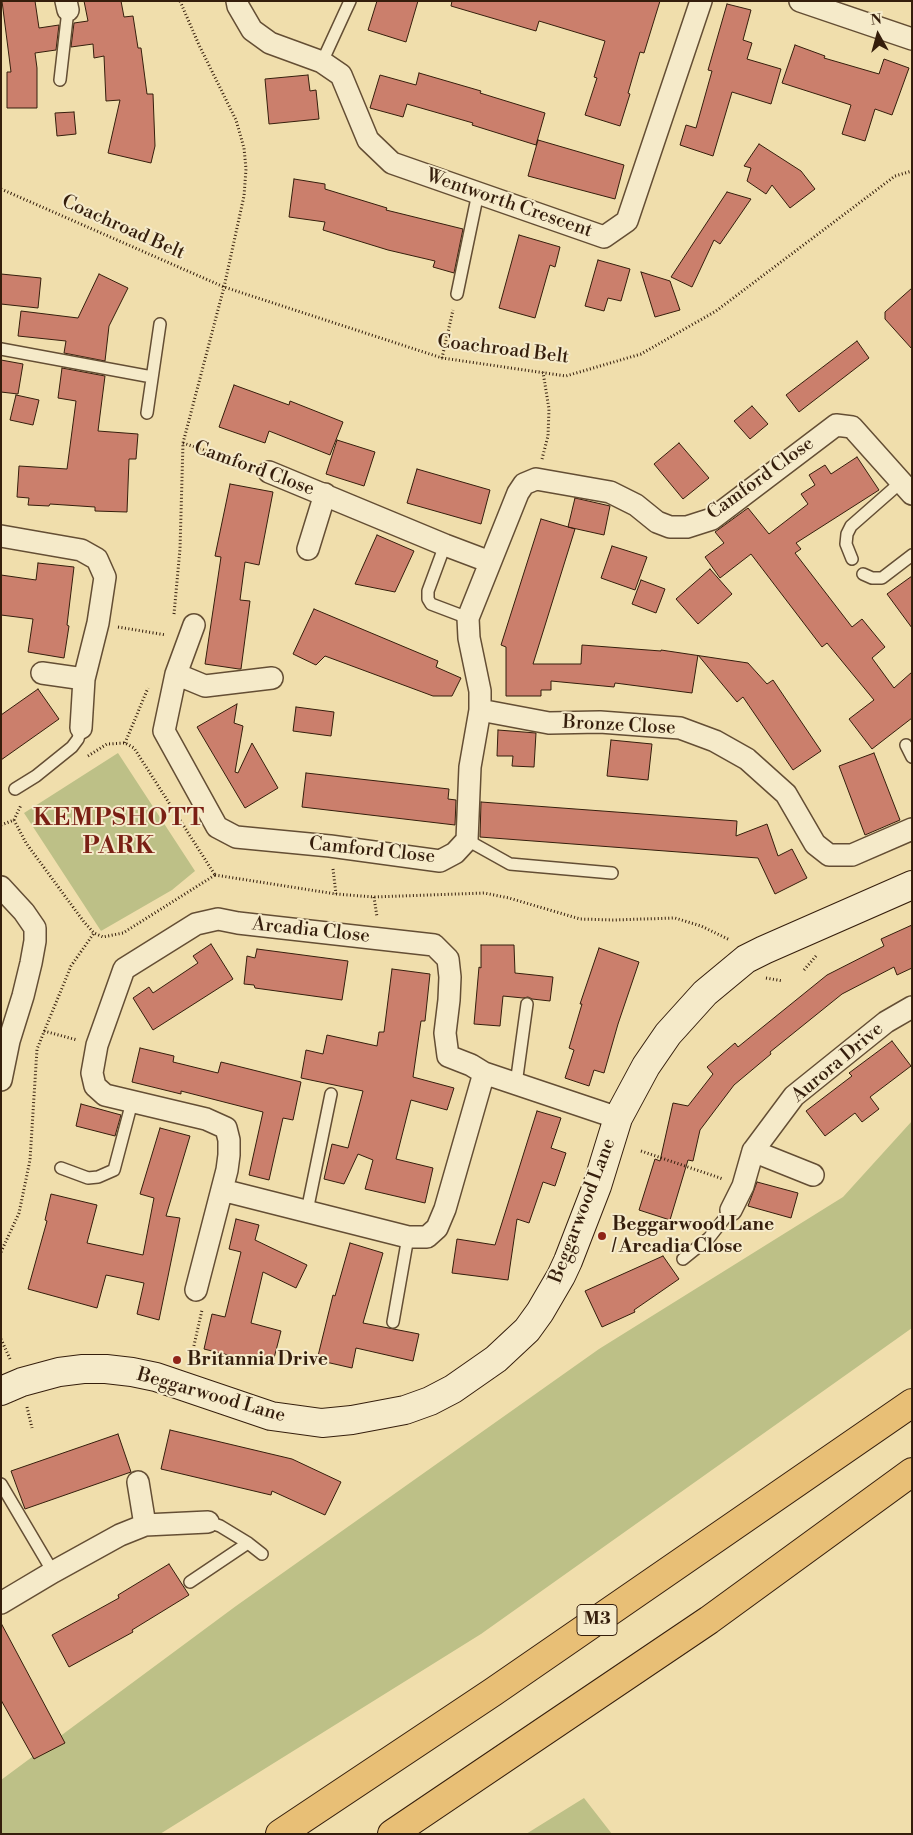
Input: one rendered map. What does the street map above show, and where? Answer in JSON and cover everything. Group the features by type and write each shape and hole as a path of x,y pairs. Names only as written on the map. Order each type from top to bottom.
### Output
{"highway":[{"name":"M3","path":"280,1834 493,1692 912,1403"},
{"path":"392,1834 709,1620 912,1472"}],"street":[{"name":"Wentworth Crescent","path":"237,1 252,30 270,43 322,62 341,75 368,140 392,163 604,237 627,221 701,1"},
{"path":"800,1 912,39"},
{"name":"Camford Close","path":"536,478 610,492 636,505 657,522 670,527 687,527 712,519 836,424 852,427 906,488"},
{"name":"Camford Close","path":"269,472 490,562"},
{"path":"467,840 470,767 480,710 480,691 469,638 468,618 518,493 524,484 536,478"},
{"name":"Camford Close","path":"308,549 325,494"},
{"path":"1,536 81,550 97,559 105,578 98,623 84,679 81,728"},
{"name":"Camford Close","path":"194,625 176,674 164,731 218,827 236,837 330,846 440,861 455,853 467,840"},
{"path":"42,673 84,679"},
{"path":"176,674 205,686 272,678"},
{"name":"Bronze Close","path":"480,710 549,723 600,722 680,728 715,741 748,759 786,794 816,844 829,855 852,855 912,829"},
{"name":"Beggarwood Lane","path":"1,1391 22,1382 59,1372 106,1369 156,1377 243,1408 292,1420 322,1422 352,1420 405,1410 430,1401 466,1381 496,1359 527,1330 540,1312 568,1261 597,1186 618,1118 646,1066 668,1034 705,992 746,959 912,885"},
{"path":"1,886 24,912 35,928 31,963 9,1041 1,1080"},
{"name":"Arcadia Close","path":"196,1290 222,1190 229,1155 229,1140 226,1128 206,1119 105,1094 94,1086 92,1072 97,1045 124,969 196,924 218,919 238,923 434,945 448,959 450,977 445,1033 448,1056 471,1065 484,1073 618,1118"},
{"name":"Aurora Drive","path":"731,1210 743,1186 753,1151 794,1096 886,1022 912,1007"},
{"path":"222,1190 408,1237 427,1237 437,1228 445,1209 484,1073"},
{"path":"753,1151 813,1174"},
{"path":"138,1482 145,1525"},
{"path":"1,1603 16,1596 53,1572 120,1536 145,1525 208,1522"}],"lane":[{"path":"322,62 350,1"},
{"path":"60,80 67,5"},
{"path":"457,294 478,193"},
{"path":"147,413 160,324"},
{"path":"1,349 152,377"},
{"path":"852,559 846,544 850,526 906,488"},
{"path":"445,545 428,591 428,599 431,604 468,618"},
{"path":"863,574 872,578 882,578 912,556"},
{"path":"15,789 36,776 72,747 78,739 81,728"},
{"path":"906,745 912,758"},
{"path":"467,840 510,864 612,873"},
{"path":"516,1084 527,1004"},
{"path":"307,1211 331,1094"},
{"path":"61,1168 88,1178 98,1178 114,1170 132,1102"},
{"path":"684,1259 709,1238 731,1210"},
{"path":"393,1322 408,1237"},
{"path":"1,1484 53,1572"},
{"path":"208,1522 220,1526 262,1554"},
{"path":"190,1582 248,1543"}],"path":[{"path":"174,616 180,549 183,444 224,288 244,196 246,169 244,148 236,120 199,45 180,1"},
{"name":"Coachroad Belt","path":"1,189 224,288 442,358 566,376 640,354 716,312 895,176 912,171"},
{"path":"442,358 457,294"},
{"path":"536,478 548,436 549,409 543,372"},
{"name":"Camford Close","path":"183,444 269,472"},
{"path":"98,623 167,636"},
{"path":"164,644 170,629"},
{"path":"152,680 125,743 134,748 215,875"},
{"path":"1,825 14,820 32,850 78,915 94,933 103,937 123,933 215,875 374,898 484,893 510,898 580,919 675,918 701,926 728,938 732,942"},
{"path":"1,1252 19,1213 30,1160 37,1049 71,966 94,933"},
{"path":"761,977 783,980"},
{"path":"44,1031 97,1045"},
{"path":"641,1151 743,1186"},
{"path":"188,1368 205,1300 196,1290"},
{"path":"1,1339 11,1360"}],"green space":[{"path":"118,753 195,871 172,890 101,931 24,813"},
{"path":"912,1121 912,1328 481,1634 160,1834 1,1834 1,1780 236,1606 599,1349 843,1197"},
{"path":"584,1798 612,1834 526,1834"}],"building":[{"path":"2,1 35,1 39,28 59,25 56,50 35,53 37,108 7,108 7,72 11,72"},
{"path":"84,1 121,1 124,17 133,16 138,48 141,48 147,94 153,94 155,146 151,163 108,153 120,100 106,101 104,56 94,58 93,44 71,47 74,23 88,21"},
{"path":"377,1 418,1 406,42 368,30"},
{"path":"452,1 660,1 644,53 640,52 620,126 585,115 597,78 594,77 605,41 539,21 536,31 451,6"},
{"path":"727,4 751,10 743,40 752,43 747,59 781,69 771,104 732,92 713,156 680,145 686,125 696,128 712,71 708,70"},
{"path":"795,45 825,56 824,58 879,74 884,59 909,68 892,115 875,109 865,141 842,134 851,105 782,83"},
{"path":"419,73 481,91 480,93 545,113 536,145 472,125 473,123 407,104 403,117 370,108 380,75 416,85"},
{"path":"308,75 310,91 316,90 319,119 269,124 265,79"},
{"path":"74,112 76,134 57,136 55,113"},
{"path":"538,140 624,165 615,199 528,176"},
{"path":"759,144 801,171 815,189 790,208 772,185 766,194 747,181 751,168 744,166"},
{"path":"294,179 325,184 325,189 387,208 386,210 463,229 454,273 433,267 435,261 388,250 323,230 325,222 289,217"},
{"path":"727,192 751,199 720,244 714,240 692,287 671,277"},
{"path":"519,235 560,247 555,267 550,265 535,318 499,308"},
{"path":"598,260 630,269 621,301 608,298 604,311 585,306"},
{"path":"641,272 670,281 680,310 655,317"},
{"path":"1,274 41,278 38,308 1,304"},
{"path":"99,274 128,288 109,326 105,361 64,353 66,341 18,336 21,311 78,318"},
{"path":"912,288 912,349 885,319 885,312"},
{"path":"857,341 869,358 799,412 786,395"},
{"path":"1,360 23,364 18,394 1,392"},
{"path":"62,368 105,376 98,431 138,434 136,459 129,459 127,512 95,511 95,507 50,504 49,506 28,505 29,498 17,497 19,466 67,469 76,401 58,398"},
{"path":"234,385 289,405 290,401 343,422 330,455 269,431 265,443 219,427"},
{"path":"16,395 39,400 33,425 10,420"},
{"path":"752,406 768,424 750,439 734,421"},
{"path":"337,440 375,452 364,486 326,474"},
{"path":"679,443 709,478 683,499 654,464"},
{"path":"857,457 879,490 796,543 801,549 795,553 852,627 862,619 885,647 872,658 894,688 912,672 912,718 872,749 849,719 874,700 827,643 822,647 751,554 720,578 705,557 724,543 715,532 748,508 769,534 808,504 801,494 815,485 809,475 825,465 831,474"},
{"path":"417,469 490,490 481,524 407,503"},
{"path":"230,484 273,492 259,565 245,562 240,600 250,601 241,669 205,664 221,557 215,556"},
{"path":"575,498 610,506 604,535 568,527"},
{"path":"541,519 575,529 533,664 581,664 582,645 661,650 698,656 692,693 615,683 614,687 551,681 551,690 541,690 541,696 506,696 506,647 501,645"},
{"path":"377,535 414,551 395,592 355,584"},
{"path":"612,546 647,557 635,590 601,578"},
{"path":"38,563 74,567 64,658 28,652 33,619 1,615 1,575 36,580"},
{"path":"710,569 732,594 698,624 676,599"},
{"path":"912,576 912,628 887,594"},
{"path":"641,580 665,589 656,613 632,604"},
{"path":"314,609 438,661 436,667 461,678 452,696 433,696 325,656 316,665 293,654"},
{"path":"699,656 748,663 767,684 773,680 821,751 793,770 743,697 737,702"},
{"path":"38,689 59,719 1,760 1,715"},
{"path":"237,704 234,723 243,726 235,772 238,773 252,743 278,788 245,808 197,727"},
{"path":"296,707 334,712 331,736 293,731"},
{"path":"498,730 536,733 534,767 512,766 513,756 497,756"},
{"path":"611,740 652,744 648,780 607,776"},
{"path":"874,753 900,820 865,835 839,766"},
{"path":"306,773 449,789 448,799 456,800 455,825 302,807"},
{"path":"481,802 737,821 736,836 767,824 778,856 792,849 807,878 775,894 758,858 480,837"},
{"path":"912,925 912,968 897,975 894,967 842,994 770,1052 771,1054 734,1085 700,1130 693,1161 688,1160 670,1220 639,1210 655,1159 660,1161 673,1103 688,1106 713,1074 707,1067 735,1043 738,1047 827,975 884,946 881,939"},
{"path":"211,944 233,979 153,1030 133,998 149,987 153,993 198,963 193,956"},
{"path":"481,945 514,945 515,973 553,977 550,1001 528,997 503,996 500,1026 474,1024 479,967 481,968"},
{"path":"599,948 639,962 604,1073 594,1070 589,1086 565,1078 574,1050 569,1048 582,1004 580,1004"},
{"path":"257,949 348,961 342,1000 255,988 254,985 244,984 247,956 255,958"},
{"path":"392,969 430,974 425,1021 421,1021 413,1077 454,1088 447,1110 411,1100 396,1159 433,1168 425,1203 365,1189 373,1160 358,1154 344,1184 324,1179 332,1144 348,1148 363,1091 301,1078 306,1050 323,1054 327,1035 377,1046 379,1032 384,1032"},
{"path":"892,1041 911,1066 870,1097 879,1109 862,1122 855,1113 825,1136 806,1111 852,1076 849,1073"},
{"path":"140,1048 174,1056 173,1062 218,1073 221,1062 301,1082 293,1120 283,1118 269,1180 249,1175 263,1112 181,1091 181,1094 132,1082"},
{"path":"81,1104 121,1115 115,1136 76,1126"},
{"path":"537,1111 561,1118 551,1148 566,1153 555,1186 543,1182 529,1223 517,1219 508,1280 452,1273 457,1239 495,1245"},
{"path":"160,1128 190,1136 166,1216 180,1218 159,1320 137,1314 144,1283 106,1275 97,1308 28,1289 47,1221 45,1220 51,1194 97,1205 87,1243 143,1255 154,1198 140,1194"},
{"path":"757,1182 798,1193 791,1218 748,1206"},
{"path":"236,1219 259,1225 255,1240 307,1265 296,1288 263,1272 251,1323 281,1331 272,1366 204,1349 212,1314 225,1317 241,1252 229,1249"},
{"path":"350,1243 383,1253 363,1323 419,1334 413,1361 356,1348 352,1368 317,1360 333,1295 335,1296"},
{"path":"663,1256 679,1279 634,1310 635,1312 602,1327 585,1291"},
{"path":"170,1430 292,1459 341,1482 325,1515 272,1491 271,1495 161,1469"},
{"path":"118,1434 131,1472 25,1509 11,1471"},
{"path":"169,1564 189,1595 132,1630 133,1632 69,1667 52,1635 119,1598 118,1595"},
{"path":"1,1623 65,1743 34,1759 1,1700"}],"place":[{"name":"Beggarwood Lane / Arcadia Close","path":"602,1236"},
{"name":"Britannia Drive","path":"177,1360"}],"district":[{"name":"KEMPSHOTT PARK","path":"119,833"}]}
